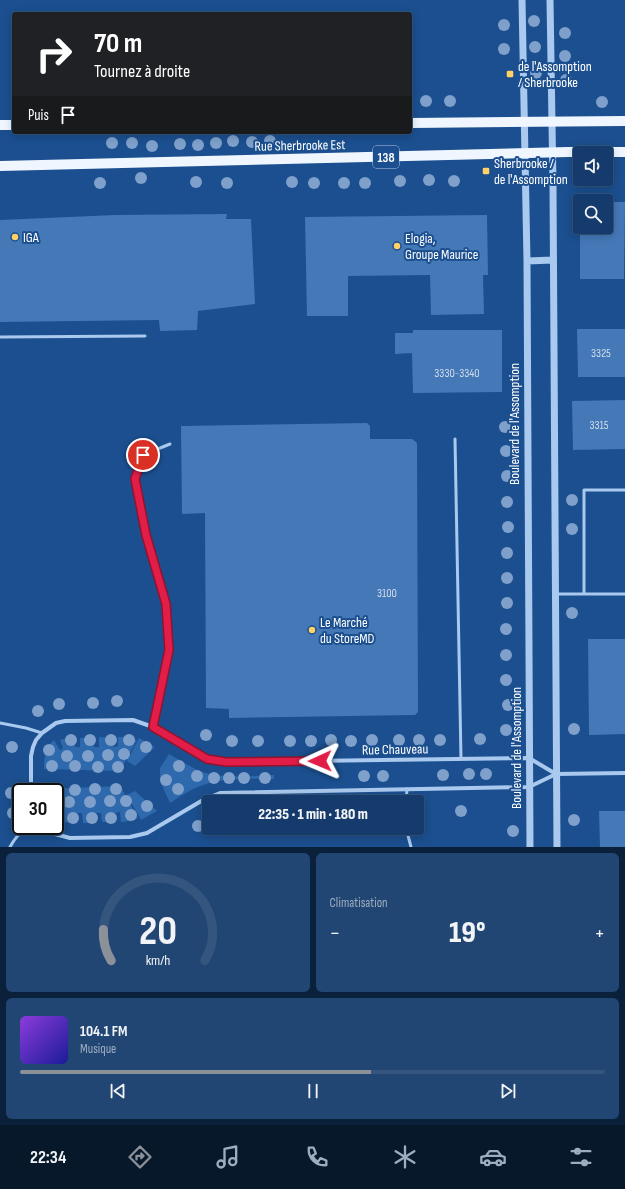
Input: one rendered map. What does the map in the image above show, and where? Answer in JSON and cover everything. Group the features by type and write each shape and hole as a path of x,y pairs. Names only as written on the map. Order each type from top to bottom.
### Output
{"main road":[{"path":"412,123 625,121"},
{"path":"0,125 12,125"},
{"name":"Rue Sherbrooke Est","path":"0,166 568,152 625,152"}],"street":[{"name":"Boulevard de l'Assomption","path":"522,0 526,154 530,847"},
{"path":"550,0 557,847"},
{"path":"527,261 553,260"},
{"name":"Rue Chauveau","path":"31,783 31,756 36,740 42,733 56,723 74,720 133,720 153,727 207,759 226,762 529,758"},
{"path":"529,758 556,774"},
{"path":"59,835 70,838 130,837 147,832 203,800 220,794 529,787 556,774 625,773"}],"lane":[{"path":"0,337 145,336"},
{"path":"455,439 461,759"},
{"path":"153,727 169,650 166,604 146,535 135,479 143,455 170,444"},
{"path":"584,594 584,490 625,490"},
{"path":"554,594 625,594"},
{"path":"0,723 42,733"},
{"path":"407,789 407,795"},
{"path":"10,847 14,838 17,835"},
{"path":"408,835 411,847"}],"shaded area":[{"path":"74,737 75,747 80,747 80,738 93,738 94,747 99,747 99,737 113,738 113,747 118,746 118,737 137,740 120,771 44,769 46,753 51,743 54,740 60,750 63,748 60,740"},
{"path":"139,738 155,747 135,766 127,761"},
{"path":"169,754 202,772 220,776 274,775 274,779 238,779 211,782 186,793 170,803 160,781 160,768"},
{"path":"120,786 138,818 132,821 121,822 120,812 115,813 115,822 102,822 101,813 96,813 96,823 83,823 82,813 77,813 77,823 64,822 64,788"},
{"path":"135,791 157,811 141,820 127,795"}],"building":[{"path":"613,202 625,202 624,279 580,279 580,234 613,234"},
{"path":"227,214 226,219 251,219 255,304 198,311 197,330 160,331 159,320 0,322 0,220 115,215"},
{"name":"Elogia, Groupe Maurice","path":"487,215 488,275 483,275 484,314 431,315 430,275 348,276 348,316 307,316 305,217"},
{"path":"577,329 625,329 625,377 578,377"},
{"path":"413,330 502,330 502,392 413,393 412,353 395,354 395,333 413,333"},
{"path":"625,400 625,449 573,450 572,401"},
{"name":"Le Marché du StoreMD","path":"367,423 370,426 370,439 412,439 417,444 418,712 415,715 229,718 229,709 206,708 205,513 182,514 181,426"},
{"path":"588,639 625,639 625,734 589,735"},
{"path":"599,811 625,811 625,847 600,847"}],"place":[{"name":"de l'Assomption / Sherbrooke","path":"510,74"},
{"name":"Sherbrooke / de l'Assomption","path":"486,171"},
{"name":"IGA","path":"15,237"},
{"name":"Elogia, Groupe Maurice","path":"397,246"},
{"name":"Le Marché du StoreMD","path":"312,630"}],"route":[{"path":"143,455 135,479 146,535 166,604 169,650 153,727 207,759 226,762 320,761"}]}
